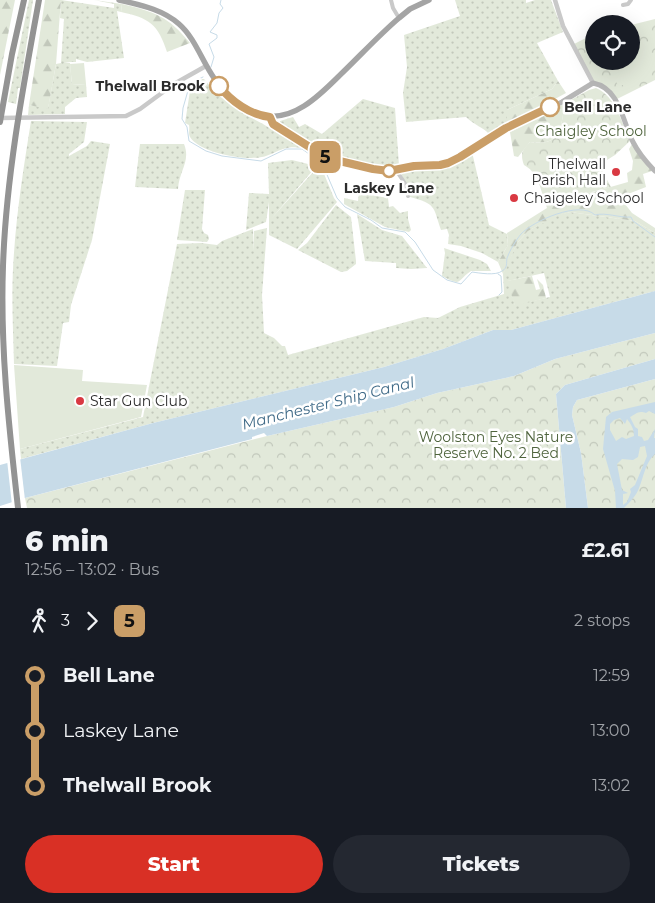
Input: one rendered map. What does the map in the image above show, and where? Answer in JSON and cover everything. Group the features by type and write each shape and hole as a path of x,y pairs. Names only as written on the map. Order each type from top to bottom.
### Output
{"highway":[{"path":"0,120 24,0"},
{"path":"18,508 4,366 2,295 6,218 24,88 39,0"}],"main road":[{"path":"119,0 148,7 168,16 180,25 195,44 218,84 230,97 254,113 270,117 278,117 298,110 317,97 399,18 429,0"},
{"path":"270,117 272,123 333,160 373,169 396,170 414,166 440,165 460,157 506,128 562,102 593,83 604,88 615,99 633,143 655,171"},
{"path":"278,117 280,128"}],"street":[{"path":"391,0 399,18"},
{"path":"555,0 563,26 593,83"},
{"path":"623,4 628,4 631,0"},
{"path":"0,120 126,116 140,109 174,84 206,66"},
{"path":"396,170 406,185 408,196"}],"green space":[{"path":"0,0 15,0 0,75"},
{"path":"29,0 33,0 16,104 8,102"},
{"path":"45,0 61,0 56,64 48,109 29,105"},
{"path":"61,0 114,8 114,4 94,0 122,4 121,12 117,11 124,58 87,62 76,59 76,62 64,62 70,63 72,85 86,84 87,97 76,98 65,107 65,114 28,115 29,105 48,108 56,64 61,63 64,19 60,18"},
{"path":"455,0 526,0 526,3 535,0 551,0 563,32 537,43 558,81 552,89 507,110 507,125 489,134 466,117 406,122 403,93 407,67 404,35 460,16"},
{"path":"122,4 160,16 175,27 190,43 167,52 164,42 156,29 139,17 121,12"},
{"path":"655,19 655,80 617,99 599,83 591,82 586,70 640,70 640,23"},
{"path":"585,38 585,69 574,44"},
{"path":"644,48 655,68 619,87 610,70 640,70 640,50"},
{"path":"84,63 86,84 72,85 70,64"},
{"path":"202,79 218,95 244,114 302,148 288,148 265,156 245,158 213,151 195,143 189,136 189,125 185,123 190,91"},
{"path":"558,81 566,93 507,125 507,110 552,89"},
{"name":"Chaigley School","path":"596,88 609,97 630,141 615,155 599,165 611,187 580,195 555,193 544,199 535,175 524,165 522,155 524,150 530,142 540,143 554,139 560,128 565,103"},
{"path":"363,99 395,108 399,166 372,167 328,156 280,127 280,121 293,117 299,127 305,124 322,134"},
{"path":"565,103 560,128 554,139 540,143 530,142 518,157 514,156 510,132"},
{"path":"31,121 87,122 84,142 69,156 87,146 91,141 110,144 92,240 71,305 69,322 63,323 57,366 14,364 12,295 14,253"},
{"path":"140,144 184,144 186,156 178,189 135,187"},
{"path":"632,144 652,171 643,174 646,187 628,194 625,204 632,213 655,228 655,233 635,221 570,212 555,217 528,231 517,243 503,274 498,262 508,245 507,233 547,208 544,199 555,193 568,195 593,192 628,182 627,173 632,170 633,161 629,149"},
{"path":"472,152 489,225 507,234 508,245 498,262 482,253 448,244 449,235 447,229 441,230 435,211 429,204 410,197 401,174 401,171 441,167"},
{"path":"292,160 308,164 314,169 271,219 314,171 317,172 322,169 337,202 297,249 269,235 269,202 266,222 246,230 249,193 269,194 268,163"},
{"path":"185,190 205,190 202,229 208,235 209,239 207,242 177,240"},
{"path":"359,193 388,198 389,207 393,206 400,213 408,211 411,230 409,232 385,227 344,204 344,198 358,201"},
{"path":"336,205 351,217 356,261 356,264 347,271 341,272 298,250 307,243"},
{"path":"570,212 635,221 655,233 655,291 511,330 493,330 443,349 384,367 153,423 21,459 20,449 143,417 177,244 201,243 217,245 222,241 253,229 254,251 254,231 267,228 262,295 264,333 274,338 282,346 285,346 288,355 424,317 438,318 460,307 504,294 503,274 517,243 528,231 555,216","holes":["544,273 550,297 515,305 508,281"]},
{"path":"357,214 382,230 402,236 427,268 396,268 396,263 365,261"},
{"path":"444,248 480,260 487,264 491,271 471,271 456,282 442,276"},
{"path":"532,276 536,290 540,289 537,279 543,285 546,298 515,306 507,281"},
{"name":"Woolston Eyes Nature Reserve No. 2 Bed","path":"655,333 655,359 565,385 556,394 566,508 27,508 25,498 267,436 394,407 437,393 514,376 555,359"},
{"name":"Star Gun Club","path":"14,365 83,370 82,381 147,385 141,417 20,449"},
{"path":"655,379 655,508 588,508 581,453 572,415 573,407 577,400"}],"water":[{"name":"Manchester Ship Canal","path":"655,291 655,333 555,359 514,376 437,393 394,407 267,436 264,433 252,437 252,439 0,506 0,465 153,423 384,367 443,349 493,330 511,330"},
{"path":"655,359 655,379 577,400 573,407 572,415 581,453 588,508 566,508 556,394 565,385"},
{"path":"655,402 655,414 649,411 646,413 639,412 630,417 638,429 638,436 642,437 644,441 648,440 655,429 655,454 647,466 636,494 624,508 616,508 615,491 603,449 606,417 612,412","holes":["620,418 625,424 627,419 632,427 634,436 626,439 622,437 616,441 610,430 610,424","645,446 647,456 635,485 630,489 631,492 627,502 623,505 623,494 628,493 622,490 617,464 622,459 633,460 638,457 640,447"]}],"pier":[{"path":"20,457 25,500 12,505 7,460"}],"waterway":[{"path":"211,67 214,57 209,44 217,38 217,35 210,32 217,23 219,13 223,8 220,4 221,0"},
{"path":"203,77 193,82 189,87 183,108 182,119 187,127 189,141 206,151 222,156 261,161 286,149 302,149 322,163 337,198 345,207 371,220 382,228 405,232 415,242 433,270 447,280 461,284 472,272 499,273 506,267 507,258 521,234 546,218 568,211 579,210 588,211 595,215 631,217 633,221 655,237"},
{"path":"498,274 501,276 502,292 499,295"}],"bus line":[{"name":"5","path":"219,86 244,108 265,117 270,117 270,121 273,124 327,158 383,171 448,163 506,128 550,107"}],"place":[{"name":"Thelwall Brook","path":"219,86"},
{"name":"Bell Lane","path":"550,107"},
{"name":"Laskey Lane","path":"389,171"},
{"name":"Thelwall Parish Hall","path":"616,172"},
{"name":"Chaigeley School","path":"514,198"},
{"name":"Star Gun Club","path":"80,401"}]}
